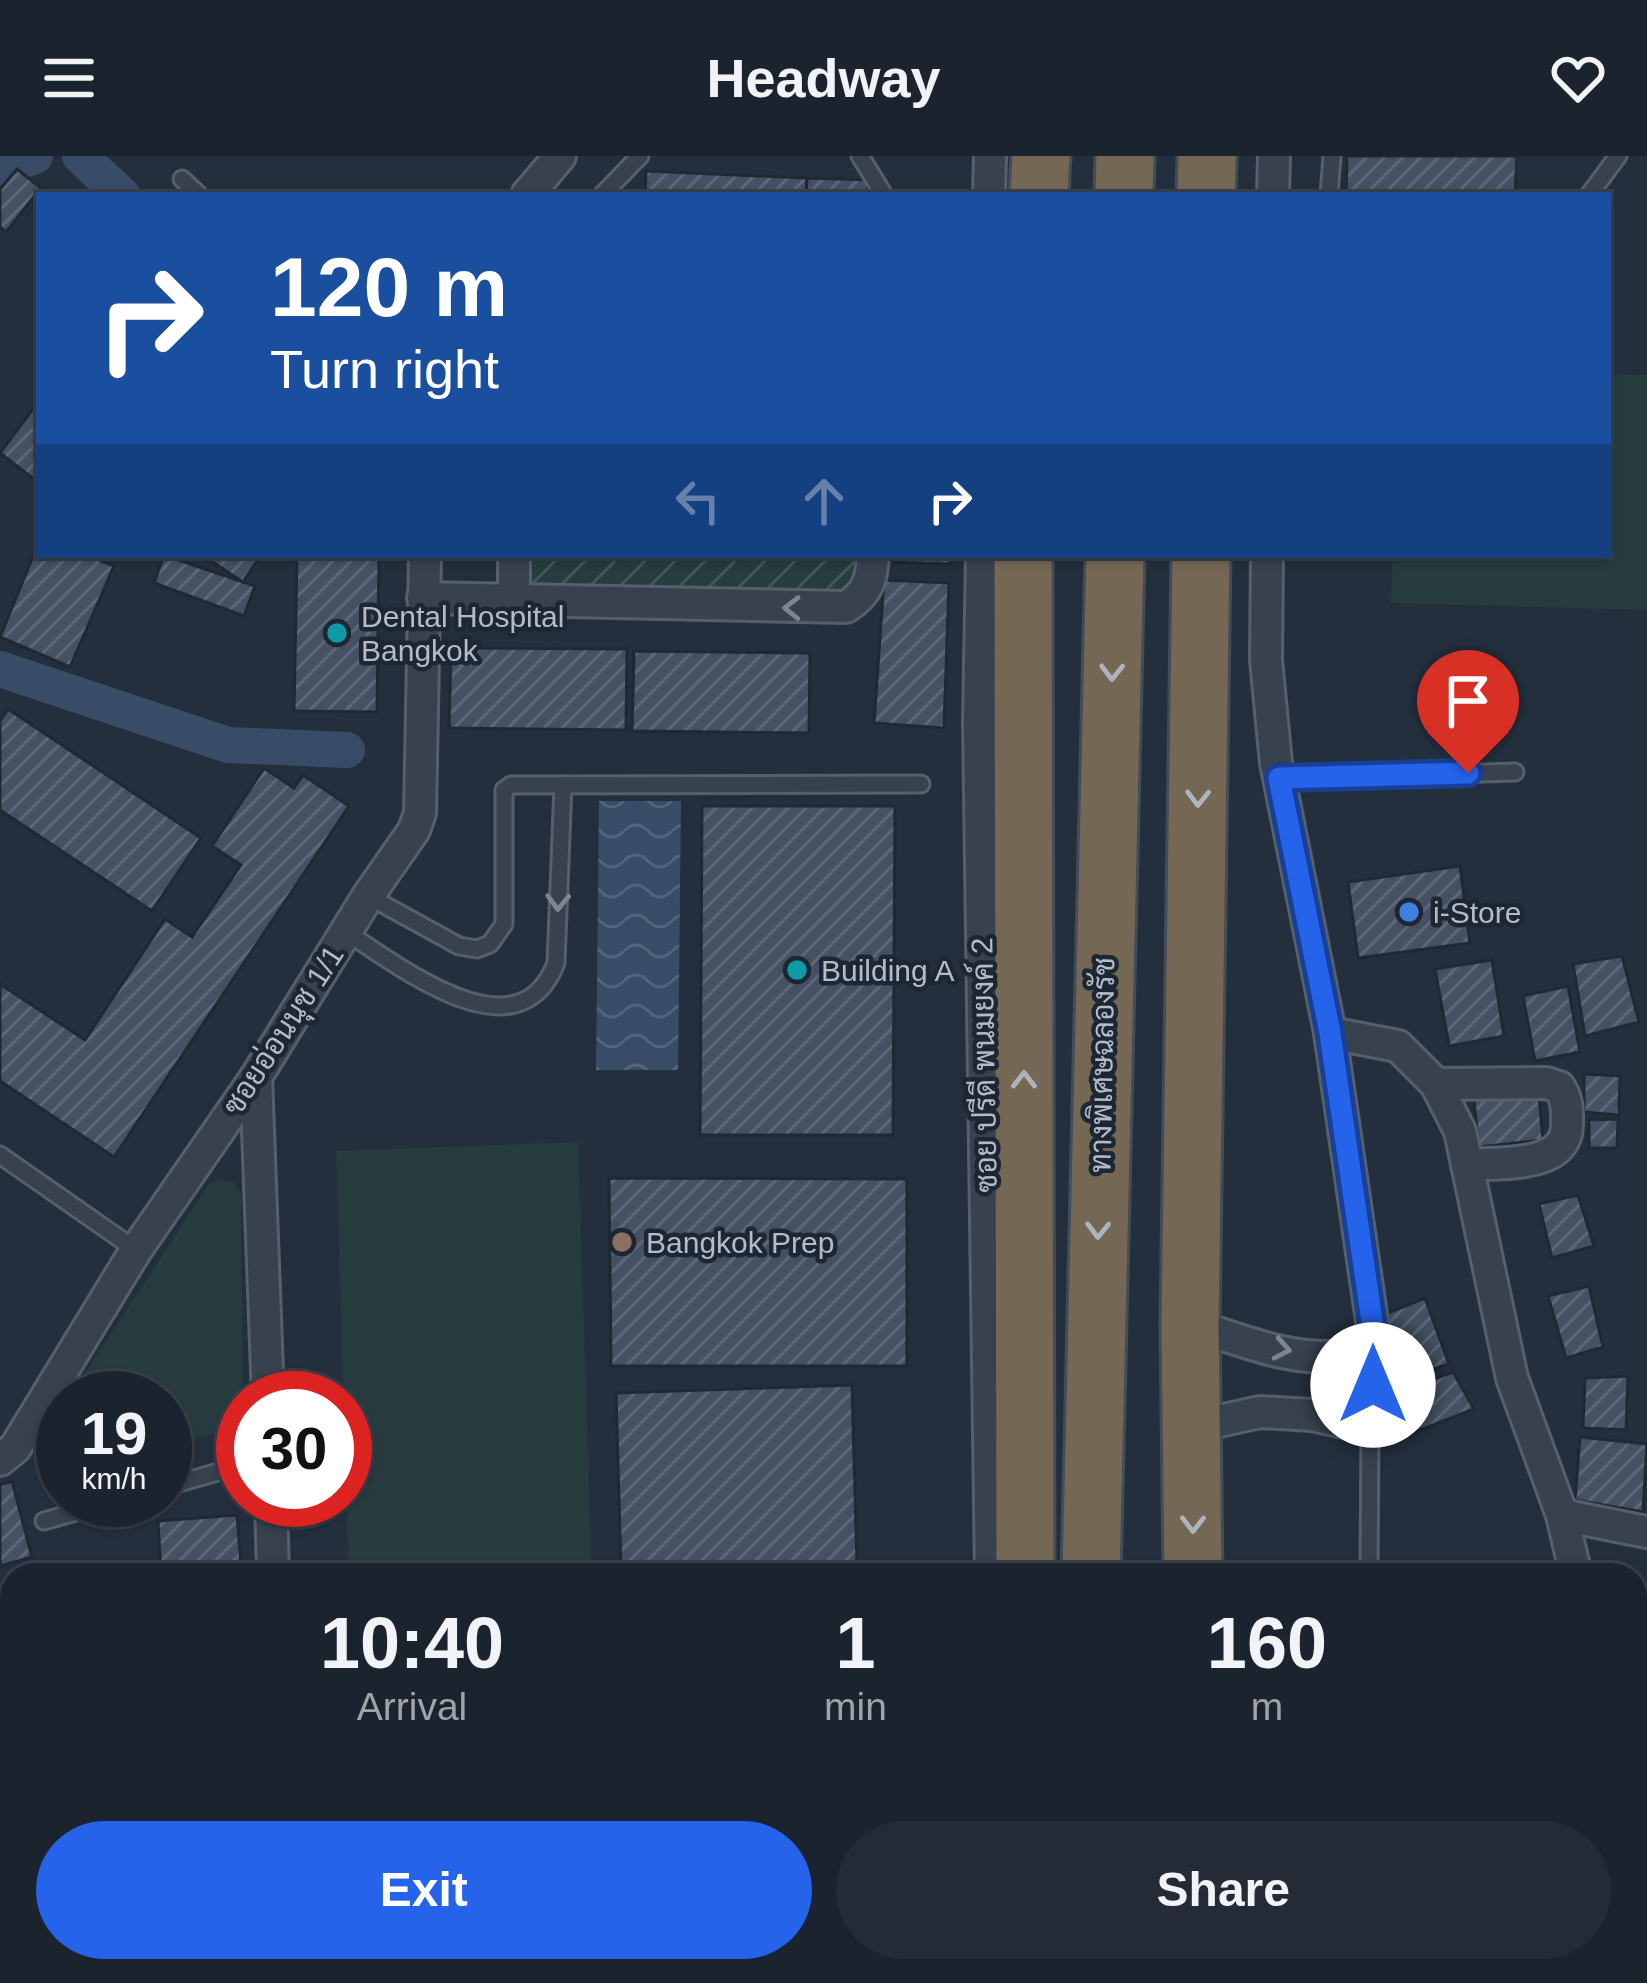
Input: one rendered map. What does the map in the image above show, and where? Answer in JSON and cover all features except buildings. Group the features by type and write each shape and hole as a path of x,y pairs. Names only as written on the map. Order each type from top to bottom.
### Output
{"highway":[{"path":"1039,192 1041,156"},
{"path":"1124,192 1125,156"},
{"path":"1206,192 1207,156"},
{"path":"1023,558 1025,1563"},
{"name":"ทางพิเศษฉลองรัช","path":"1091,1563 1115,558"},
{"path":"1193,1563 1190,1324 1201,558"}],"street":[{"path":"530,192 560,156"},
{"path":"989,192 990,156"},
{"path":"1273,192 1274,156"},
{"name":"ซอยอ่อนนุช 1/1","path":"0,1460 15,1448 136,1250 256,1077 414,830 420,813 425,558"},
{"path":"514,558 514,601"},
{"path":"423,598 846,608 870,584 873,558"},
{"name":"ซอย ปรีดี พนมยงค์ 2","path":"982,558 979,721 991,1563"},
{"path":"1192,1426 1260,1412 1312,1415 1370,1428 1375,1342 1330,1033 1279,778 1266,660 1268,558"},
{"path":"1330,1033 1398,1046 1436,1084 1460,1131 1512,1378 1562,1515 1573,1563"},
{"path":"256,1077 267,1371"},
{"path":"1436,1084 1546,1084 1559,1087 1567,1100 1567,1135 1551,1156 1467,1165"},
{"path":"1190,1324 1306,1354 1341,1356 1375,1342"},
{"path":"1562,1515 1647,1532"},
{"path":"272,1527 273,1563"}],"lane":[{"path":"605,192 640,156"},
{"path":"860,156 882,192"},
{"path":"1329,192 1332,156"},
{"path":"1591,192 1618,156"},
{"path":"182,178 196,192"},
{"path":"1279,778 1515,772"},
{"path":"368,896 458,946 477,949 490,944 504,924 504,790 511,784 921,784"},
{"path":"346,932 448,997 483,1006 533,997 548,983 556,963 563,785"},
{"path":"0,1155 136,1250"},
{"path":"1369,1563 1370,1428"}],"green space":[{"path":"1611,374 1647,375 1647,610 1391,603 1393,558 1611,558"},
{"path":"523,558 860,558 859,577 838,592 525,590"},
{"path":"578,1142 592,1563 349,1563 348,1527 372,1527 372,1371 343,1371 336,1151"},
{"path":"221,1179 234,1183 241,1194 243,1371 216,1371 216,1433 192,1439 192,1371 87,1371 209,1184"}],"water":[{"path":"599,801 681,801 678,1070 596,1070"}],"waterway":[{"path":"0,169 35,156"},
{"path":"80,156 119,192"},
{"path":"0,669 228,745 347,750"}],"place":[{"name":"Dental Hospital Bangkok","path":"337,633"},
{"name":"i-Store","path":"1409,912"},
{"name":"Building A","path":"797,970"},
{"name":"Bangkok Prep","path":"622,1242"}],"route":[{"path":"1373,1385 1375,1342 1330,1033 1279,778 1468,773"}]}
